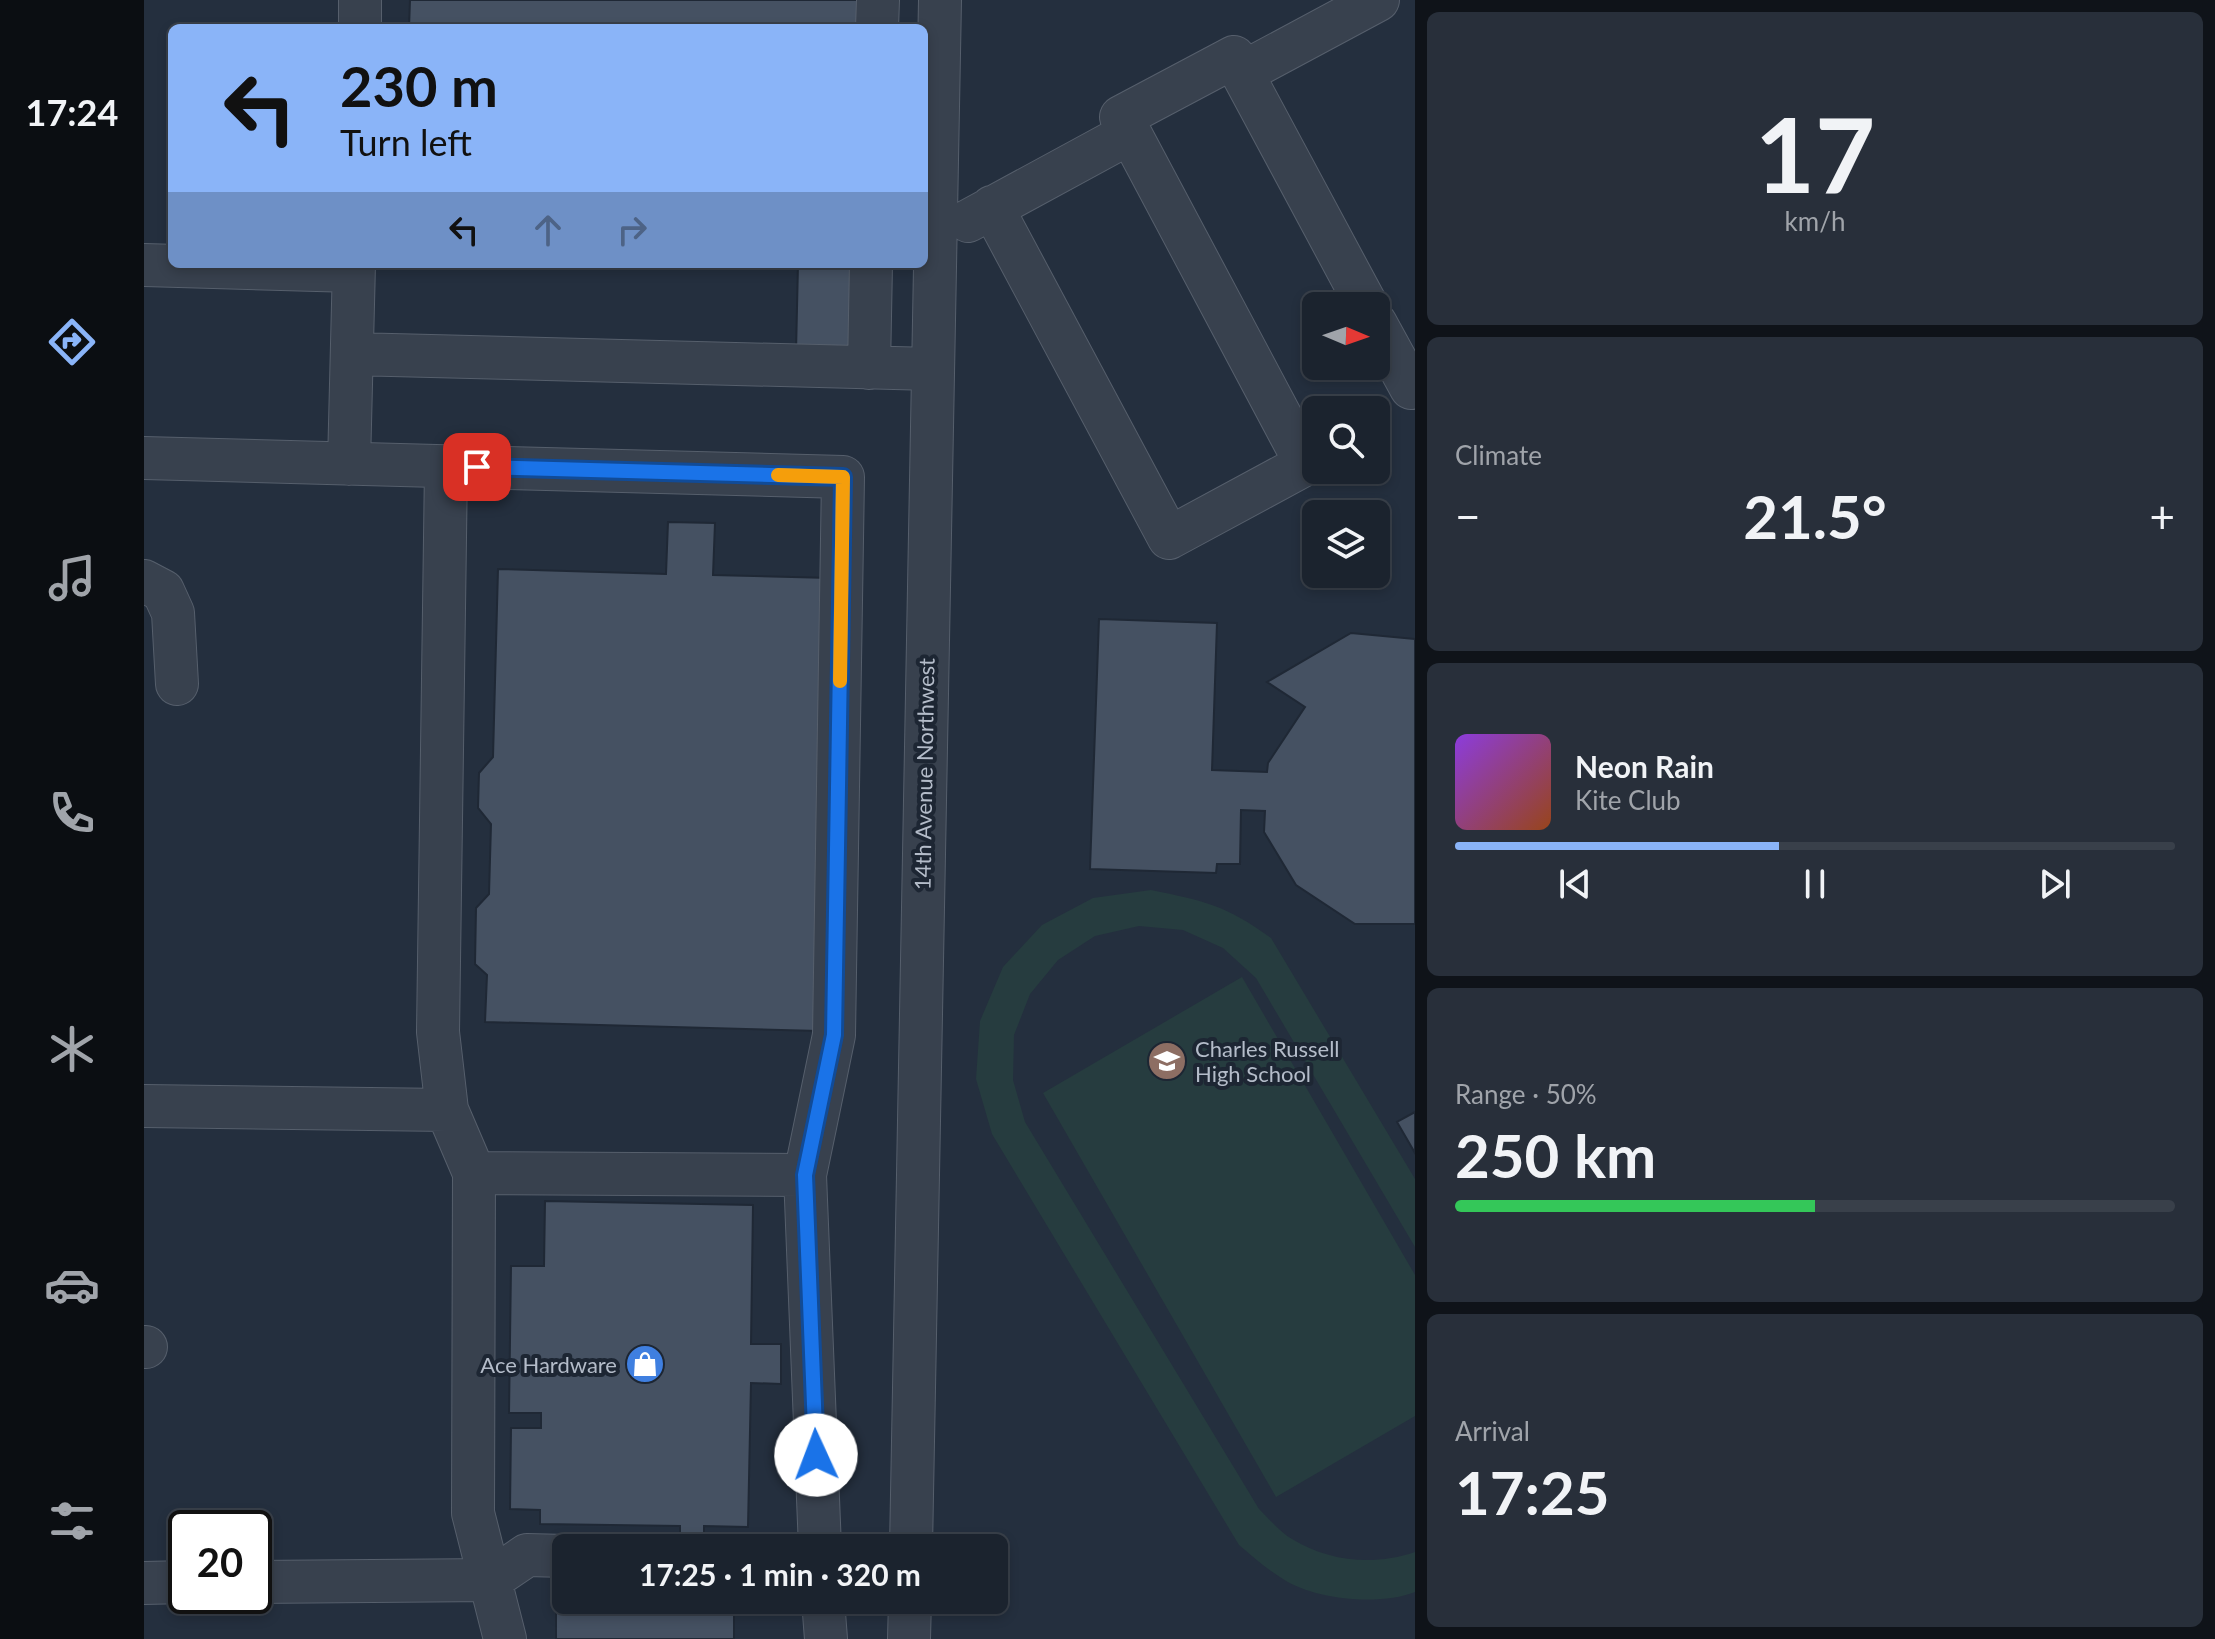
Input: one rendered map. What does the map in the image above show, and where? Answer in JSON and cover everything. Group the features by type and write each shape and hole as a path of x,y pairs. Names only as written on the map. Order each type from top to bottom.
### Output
{"street":[{"path":"360,0 360,24"},
{"path":"877,24 878,0"},
{"name":"14th Avenue Northwest","path":"911,1534 940,0"},
{"path":"1242,73 1378,0"},
{"path":"992,207 1169,538 1306,464 1121,117 1234,57 1359,292"},
{"path":"935,238 1130,133"},
{"path":"144,265 168,265"},
{"path":"349,464 354,268"},
{"path":"869,368 871,268"},
{"path":"1390,350 1411,388 1415,386"},
{"path":"352,354 932,369"},
{"path":"144,458 843,477 834,1035 805,1175 819,1534"},
{"path":"446,467 438,1032 447,1110 474,1173 473,1513 505,1639"},
{"path":"144,581 163,591 173,613 177,684"},
{"path":"144,1106 447,1110"},
{"path":"474,1173 805,1175"},
{"path":"272,1582 490,1580 527,1555 552,1556"},
{"path":"144,1583 168,1582"},
{"path":"824,1614 826,1639"},
{"path":"909,1639 910,1614"}],"green space":[{"path":"1151,890 1227,911 1271,938 1415,1179 1415,1247 1256,978 1223,948 1183,930 1139,926 1095,936 1058,960 1030,994 1014,1035 1013,1080 1025,1122 1259,1509 1288,1536 1321,1553 1368,1560 1415,1552 1415,1592 1366,1600 1312,1592 1277,1575 1239,1545 992,1134 976,1079 980,1021 1003,967 1042,925 1093,898"},
{"path":"1242,977 1415,1275 1415,1416 1276,1497 1043,1093"}],"building":[{"path":"410,0 864,0 863,24 409,24"},
{"path":"798,268 856,268 854,354 796,352"},
{"path":"668,522 715,523 713,575 831,578 819,1031 485,1022 487,975 475,964 476,908 489,894 491,824 478,808 479,773 493,757 498,569 666,574"},
{"path":"1099,619 1217,623 1212,770 1267,772 1268,763 1305,707 1267,682 1351,633 1415,639 1415,924 1355,924 1296,885 1264,832 1265,811 1241,810 1240,864 1217,864 1216,873 1090,869"},
{"path":"1415,1112 1415,1153 1397,1122"},
{"name":"Ace Hardware","path":"545,1201 753,1205 751,1344 781,1344 781,1384 751,1383 748,1527 704,1526 704,1534 680,1534 680,1526 540,1524 540,1510 510,1509 511,1428 541,1428 541,1413 509,1413 511,1266 544,1266"},
{"path":"556,1614 734,1614 734,1639 556,1639"}],"slow traffic":[{"path":"778,475 843,477 840,681"}],"place":[{"name":"Charles Russell High School","path":"1167,1061"},
{"name":"Ace Hardware","path":"645,1364"}],"route":[{"path":"477,467 843,477 834,1035 805,1175 816,1455"}]}
